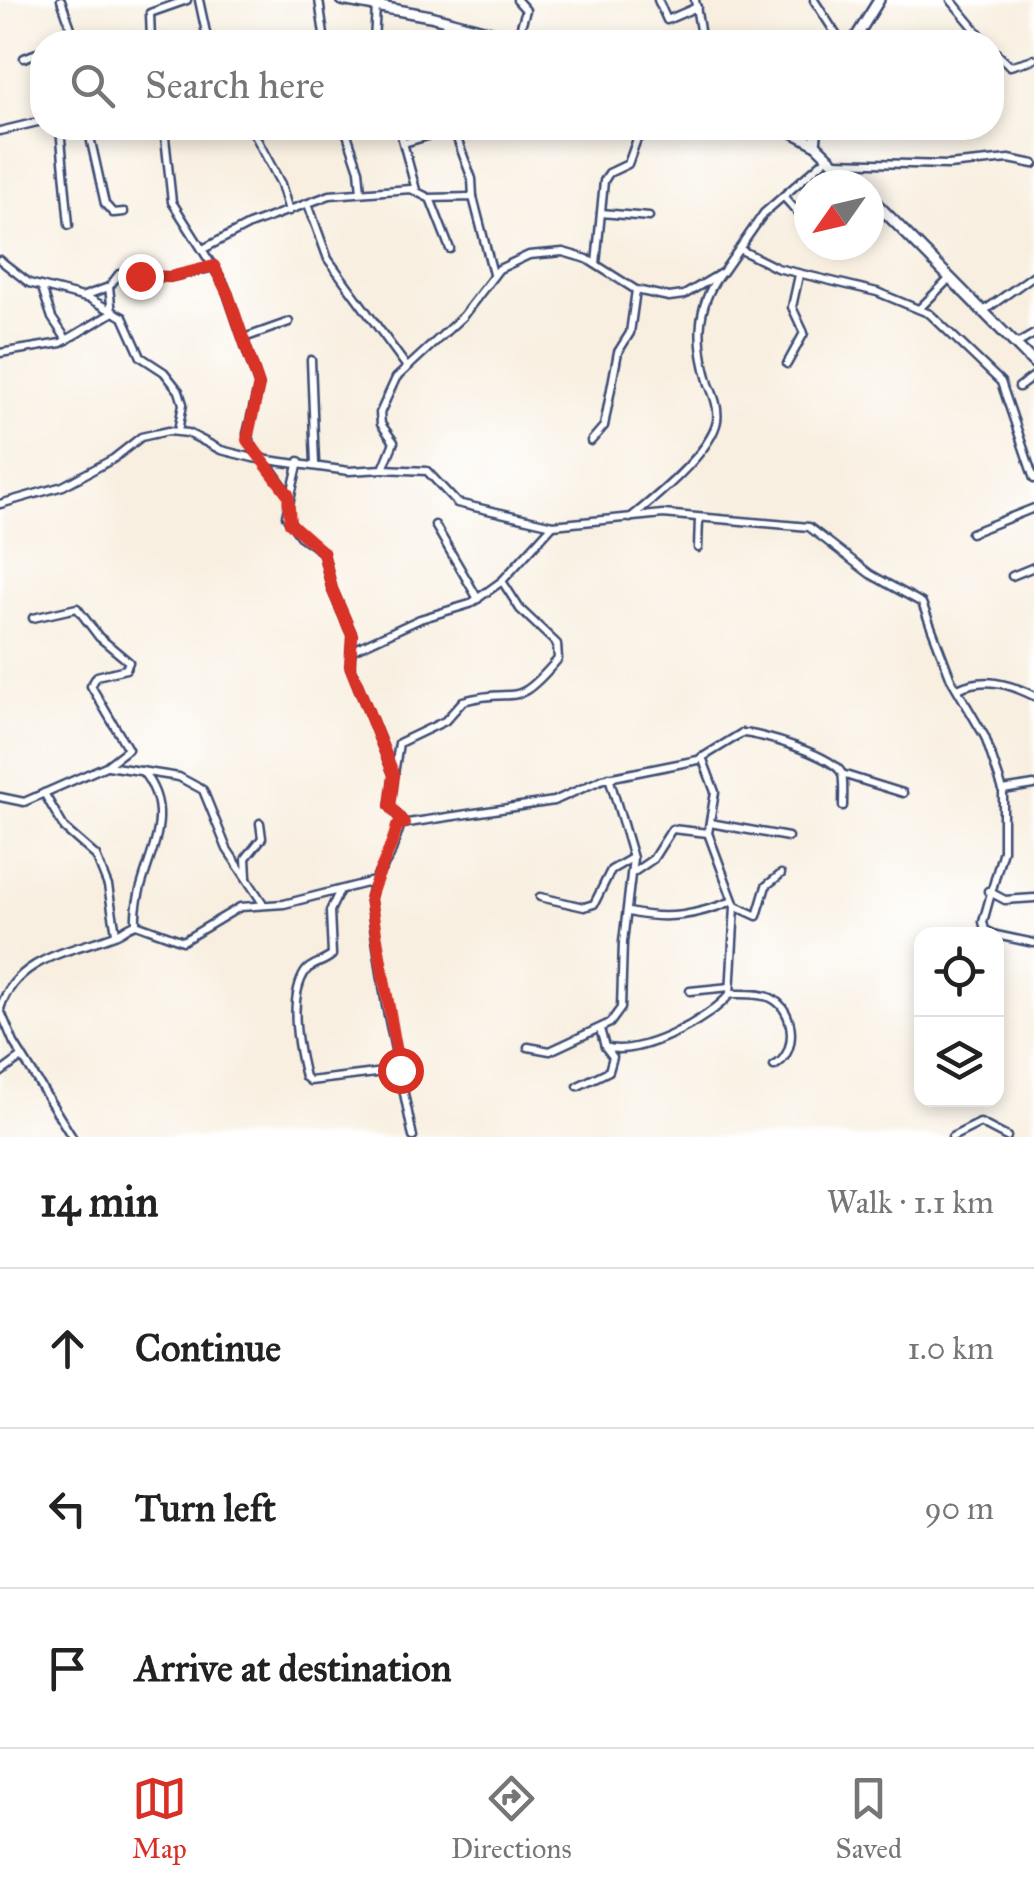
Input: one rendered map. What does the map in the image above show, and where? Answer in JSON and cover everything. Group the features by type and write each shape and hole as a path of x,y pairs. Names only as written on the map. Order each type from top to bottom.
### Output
{"street":[{"path":"61,0 70,30"},
{"path":"151,30 150,14 187,0"},
{"path":"199,0 205,30"},
{"path":"319,0 323,30"},
{"path":"342,0 479,30"},
{"path":"517,30 526,13 518,0"},
{"path":"658,0 665,20 696,4 700,30"},
{"path":"814,0 833,30"},
{"path":"860,30 879,0"},
{"path":"951,0 976,30"},
{"path":"375,30 376,6"},
{"path":"445,30 446,21"},
{"path":"24,58 30,56"},
{"path":"1004,60 1010,66 1034,59"},
{"path":"0,131 30,124"},
{"path":"61,140 69,226"},
{"path":"91,140 105,204 113,212 124,212"},
{"path":"165,140 172,202 214,266 259,385 247,434 288,494"},
{"path":"256,140 289,210"},
{"path":"350,140 361,192"},
{"path":"403,140 416,190"},
{"path":"404,143 414,140"},
{"path":"458,140 472,180 472,198 493,276"},
{"path":"596,264 606,176 628,164 637,140"},
{"path":"808,140 841,170"},
{"path":"815,144 816,140"},
{"path":"629,518 700,451 716,427 718,408 704,366 700,318 704,299 738,248 782,196 830,160 939,166 1008,159 1034,164"},
{"path":"203,249 330,194 416,190 430,198 472,198"},
{"path":"782,196 794,209"},
{"path":"430,198 450,249"},
{"path":"308,204 328,259 407,367"},
{"path":"884,211 1034,363"},
{"path":"601,214 649,217"},
{"path":"738,248 799,275 877,292 920,308 994,373 1006,391 1034,479"},
{"path":"383,469 394,442 381,424 380,412 407,367 463,316 493,276 518,258 554,252 596,264 636,290 678,297 720,274"},
{"path":"0,260 21,278 42,288 83,296 126,320 141,358 164,372 179,391 183,404 178,431"},
{"path":"83,296 109,287 124,272 170,277 214,266"},
{"path":"787,364 804,334 792,307 799,275"},
{"path":"984,310 1034,275"},
{"path":"920,308 951,278"},
{"path":"109,287 112,313"},
{"path":"42,288 52,318 66,340"},
{"path":"592,441 604,426 618,352 630,332 636,290"},
{"path":"0,353 66,340 112,313"},
{"path":"244,338 289,322"},
{"path":"1015,345 1034,334"},
{"path":"311,360 315,464"},
{"path":"1019,387 1034,376"},
{"path":"0,504 63,486 113,459 141,437 178,431 228,453 261,459 348,471 428,470 457,502 552,524 664,514 814,529 870,574 922,603 958,689 979,724 1003,790 1003,850 988,891 984,927"},
{"path":"1025,444 1034,442"},
{"path":"299,462 288,494 290,523 323,552 332,589 352,635 350,666 394,775"},
{"path":"971,534 1034,508"},
{"path":"698,548 699,519"},
{"path":"350,651 478,599 502,581 552,524"},
{"path":"435,525 478,599"},
{"path":"1012,576 1034,567"},
{"path":"404,823 390,806 400,743 444,721 463,701 513,698 536,687 558,659 557,644 520,609 502,581"},
{"path":"0,796 24,802 106,766 128,749 92,682 107,672 129,668 130,662 100,637 77,608 34,618"},
{"path":"958,689 974,683 1003,683 1034,696"},
{"path":"413,1137 370,899 374,881 390,856 397,826 480,808 546,803 609,777 702,757 748,732 825,758 842,774 903,793"},
{"path":"605,1047 630,1050 670,1035 712,1012 730,991 734,904 708,833 715,792 702,757"},
{"path":"106,766 180,777 203,790 227,849 263,903"},
{"path":"136,924 149,862 160,842 159,794 142,770"},
{"path":"842,774 843,806"},
{"path":"528,1047 550,1051 571,1038 600,1029 621,1008 623,942 634,858 609,777"},
{"path":"1003,790 1034,785"},
{"path":"44,793 65,828 96,856 112,903 116,934"},
{"path":"248,878 246,858 264,833 260,824"},
{"path":"710,824 788,837"},
{"path":"634,872 653,859 672,830 708,833"},
{"path":"540,897 584,907 594,904 611,870 634,858"},
{"path":"629,912 654,919 678,918 734,904 758,916 766,886 781,874"},
{"path":"72,1137 22,1057 0,1010 2,999 38,963 65,947 116,934 136,924 183,941 227,914 374,881"},
{"path":"354,886 370,899"},
{"path":"340,890 330,911 332,955 306,970 300,985 298,1018 305,1077 310,1082 400,1070"},
{"path":"988,891 1005,900 1034,898"},
{"path":"1004,937 1034,943"},
{"path":"690,991 764,996 780,1008 792,1042 788,1056 774,1066"},
{"path":"578,1086 609,1070 612,1057 600,1029"},
{"path":"0,1072 22,1057"},
{"path":"952,1137 980,1123 1007,1137"}],"route":[{"path":"140,276 170,277 214,266 228,294 259,385 251,406 249,446 258,458 264,459 288,494 286,516 290,523 300,536 323,552 332,589 349,624 350,666 394,775 390,806 404,823 397,826 390,856 374,881 370,899 400,1070"}]}
